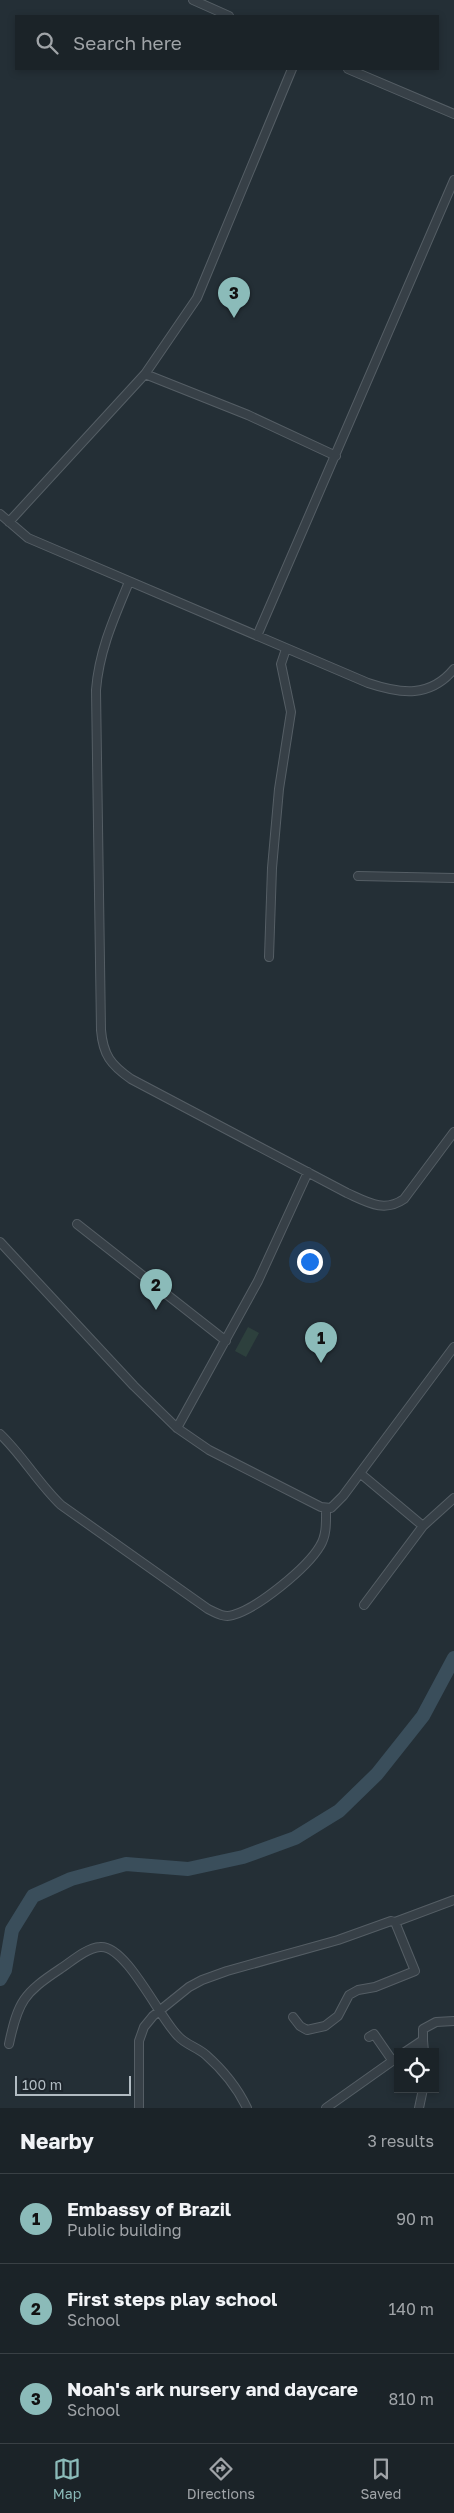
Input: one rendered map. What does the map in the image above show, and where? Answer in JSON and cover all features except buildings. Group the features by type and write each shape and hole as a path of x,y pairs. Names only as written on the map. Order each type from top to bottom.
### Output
{"street":[{"path":"193,0 227,15"},
{"path":"9,522 146,374 197,298 292,70"},
{"path":"350,70 454,114"},
{"path":"257,636 454,180"},
{"path":"146,374 248,415 336,456"},
{"path":"0,514 28,538 368,683 406,693 422,692 439,684 454,669"},
{"path":"129,582 105,639 98,667 96,690 102,1030 104,1052 114,1067 131,1079 367,1203 380,1206 392,1205 409,1193 454,1132"},
{"path":"269,957 272,868 279,789 291,712 281,664 286,649"},
{"path":"358,876 454,878"},
{"path":"177,1428 226,1341 274,1249 308,1172"},
{"path":"77,1224 226,1341"},
{"path":"0,1242 134,1386 177,1428 209,1450 312,1504 326,1508 339,1502 454,1347"},
{"path":"0,1434 27,1464 46,1490 61,1505 208,1609 225,1616 233,1615 248,1607 290,1579 303,1567 324,1538 326,1508"},
{"path":"360,1474 423,1526"},
{"path":"364,1605 423,1526 454,1498"},
{"path":"139,2108 139,2041 144,2027 159,2010 202,1980 338,1940 391,1921 396,1922 454,1900"},
{"path":"293,2016 300,2026 306,2030 326,2026 338,2016 349,1995 358,1990 375,1986 415,1971 396,1922"},
{"path":"9,2044 18,2011 32,1989 43,1979 100,1946 111,1950 135,1972 176,2035 189,2046 205,2054 233,2082 247,2108"},
{"path":"424,2048 423,2029 429,2025 454,2021"},
{"path":"369,2036 374,2034 394,2057"},
{"path":"411,2048 423,2040"},
{"path":"326,2108 394,2059"},
{"path":"419,2108 422,2093"}],"green space":[{"path":"248,1327 259,1333 246,1357 235,1351"}],"waterway":[{"path":"0,1979 5,1970 12,1930 33,1896 71,1879 126,1864 188,1869 243,1857 295,1838 339,1811 377,1774 423,1716 454,1658"}],"place":[{"name":"Noah's ark nursery and daycare","path":"234,318"},
{"name":"First steps play school","path":"156,1310"},
{"name":"Embassy of Brazil","path":"321,1363"}]}
